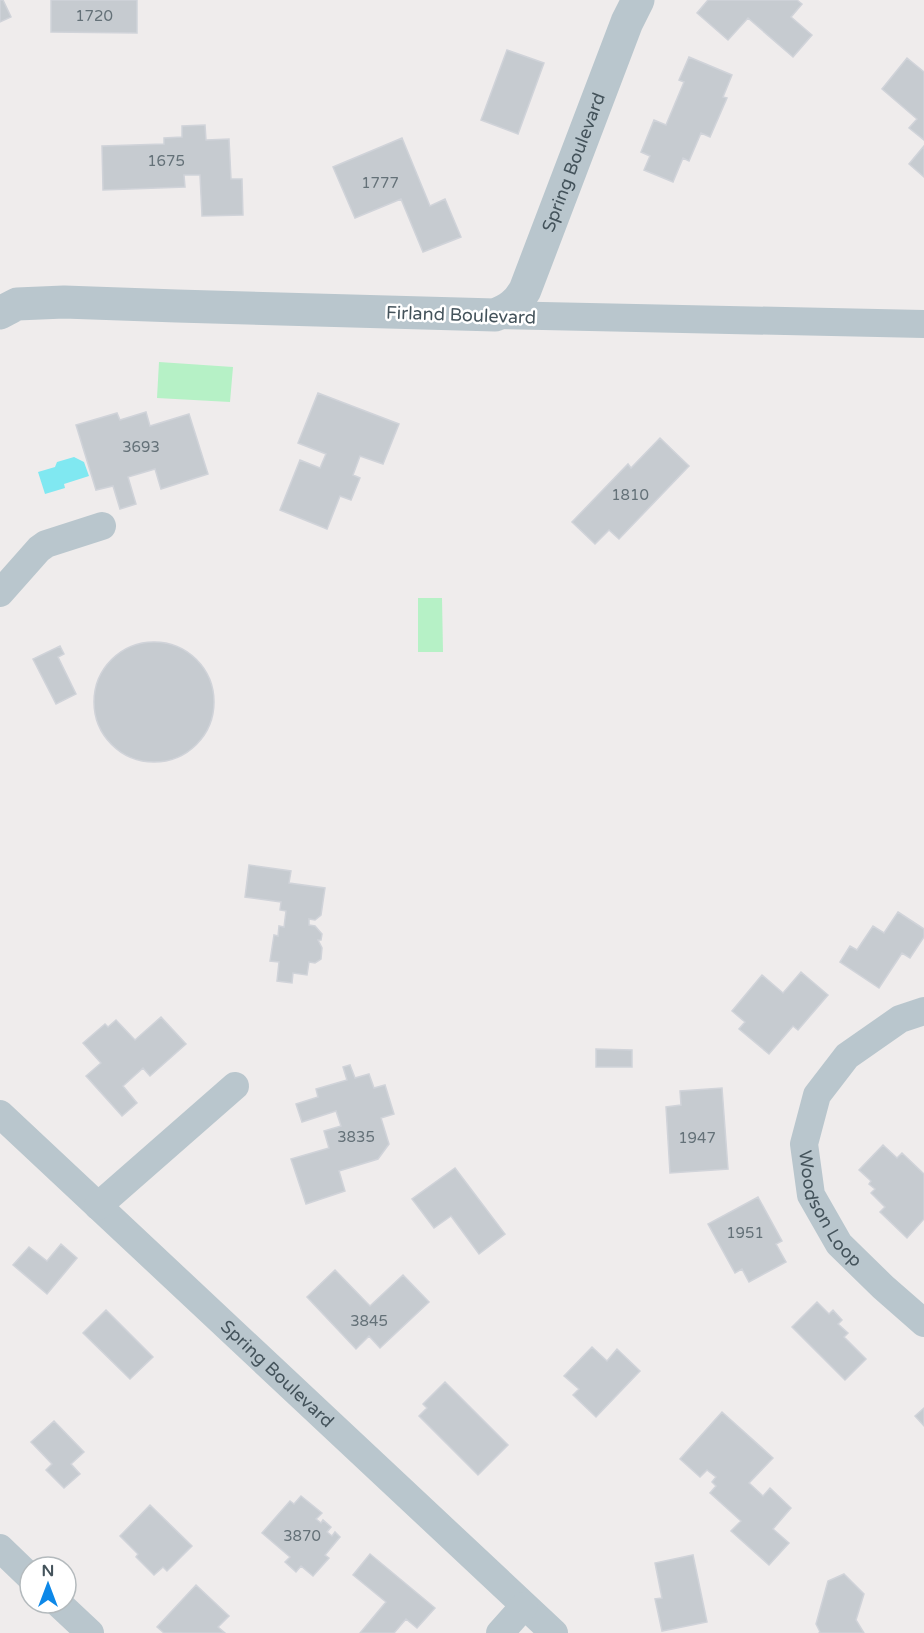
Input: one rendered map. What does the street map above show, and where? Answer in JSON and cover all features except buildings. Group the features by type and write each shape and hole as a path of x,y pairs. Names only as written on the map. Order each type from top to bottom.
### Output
{"street":[{"name":"Spring Boulevard","path":"495,315 517,303 525,290 623,33 638,0"},
{"name":"Firland Boulevard","path":"0,313 17,304 64,302 495,315 924,324"},
{"path":"0,593 46,544 102,526"},
{"name":"Woodson Loop","path":"924,1011 900,1019 847,1056 817,1095 804,1144 811,1195 839,1244 924,1323"},
{"path":"98,1206 235,1086"},
{"name":"Spring Boulevard","path":"0,1114 554,1633"},
{"path":"0,1548 18,1565"},
{"path":"500,1633 524,1606"},
{"path":"71,1615 90,1633"}],"green space":[{"path":"159,362 233,367 230,402 157,398"},
{"path":"418,598 442,598 443,652 418,652"}],"water":[{"path":"74,457 84,462 89,476 64,484 65,488 45,494 38,472 55,467 57,462"}]}
